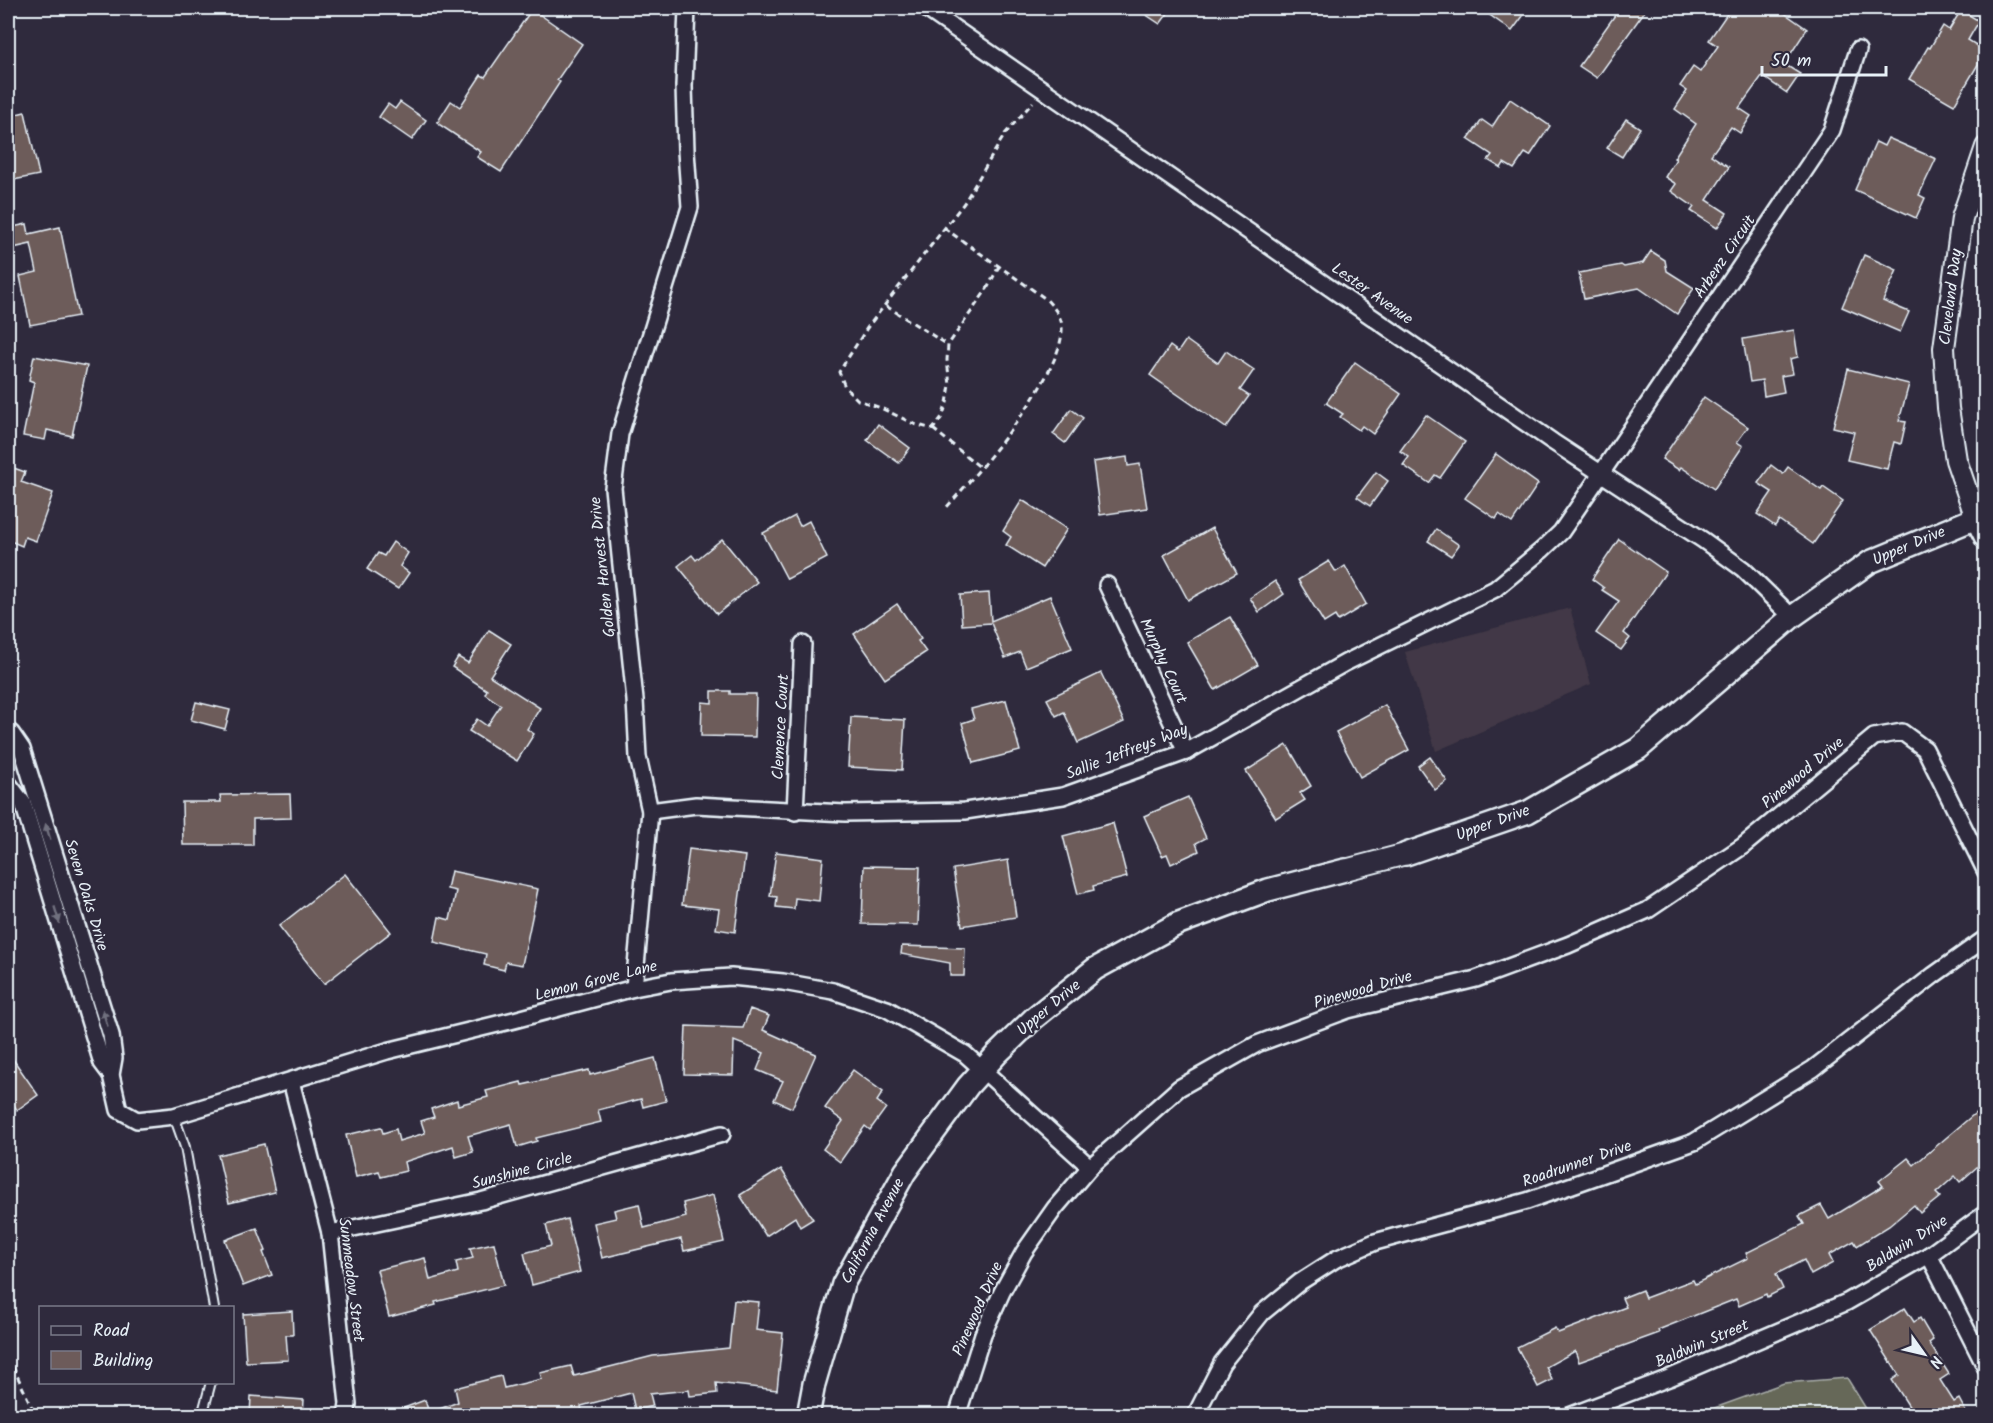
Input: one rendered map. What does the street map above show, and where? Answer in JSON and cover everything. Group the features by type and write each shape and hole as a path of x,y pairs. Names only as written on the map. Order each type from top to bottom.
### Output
{"main road":[{"path":"1981,517 1986,538"},
{"name":"Upper Drive","path":"1406,854 1528,812 1638,749 1792,617 1870,562 1981,517"},
{"name":"Upper Drive","path":"983,1069 1034,1018 1095,969 1179,922 1268,890 1345,870"},
{"name":"California Avenue","path":"808,1416 814,1384 843,1284 905,1172 983,1069"}],"street":[{"name":"Golden Harvest Drive","path":"634,988 650,811 638,757 635,700 613,489 620,434 690,207 684,86 687,8"},
{"name":"Lester Avenue","path":"925,8 1601,474 1703,540 1743,569 1792,617"},
{"name":"Arbenz Circuit","path":"1601,474 1832,130 1858,50"},
{"name":"Cleveland Way","path":"1981,517 1956,460 1948,408 1944,348 1962,218 1986,147"},
{"name":"Sallie Jeffreys Way","path":"650,811 696,805 845,813 976,809 1063,796 1186,752 1345,663 1495,589 1561,531 1601,474"},
{"name":"Murphy Court","path":"1107,585 1186,752"},
{"name":"Clemence Court","path":"795,812 803,645"},
{"name":"Seven Oaks Drive","path":"8,732 22,749 111,1035 114,1058 111,1075"},
{"name":"Pinewood Drive","path":"957,1416 983,1334 1002,1292 1024,1252 1055,1208 1090,1167 1179,1088 1257,1044 1348,1010 1476,979 1568,945 1648,910 1743,846 1874,737 1902,732 1925,749 1986,872"},
{"name":"Seven Oaks Drive","path":"8,783 22,803 102,1062 111,1075 119,1110 136,1120"},
{"name":"Upper Drive","path":"1345,870 1406,854"},
{"name":"Roadrunner Drive","path":"1195,1416 1222,1363 1262,1313 1300,1282 1336,1258 1375,1242 1527,1201 1694,1142 1813,1069 1934,975 1986,938"},
{"name":"Lemon Grove Lane","path":"136,1120 174,1116 387,1051 634,988 671,981 731,977 783,982 833,991 887,1009 965,1054 1090,1167"},
{"name":"Sunmeadow Street","path":"291,1081 330,1233 348,1404 346,1416"},
{"name":"Sunshine Circle","path":"330,1233 481,1201 722,1134"},
{"name":"Baldwin Drive","path":"1846,1302 1929,1255 1986,1213"},
{"path":"1929,1255 1986,1368"},
{"name":"Baldwin Street","path":"1569,1416 1669,1378 1846,1302"}],"lane":[{"path":"174,1116 185,1147 214,1306"},
{"path":"202,1416 211,1384"}],"path":[{"path":"981,468 933,429 914,424 858,400 845,387 839,372 867,328 964,203 1005,134 1044,90"},
{"path":"944,228 1046,299 1056,310 1062,325 1055,360 1038,390 1011,430 946,508"},
{"path":"933,429 942,417 947,403 950,385 948,345 987,289 999,266"},
{"path":"885,305 948,345"},
{"path":"13,1367 36,1416"}],"shaded area":[{"path":"1570,608 1591,684 1436,751 1405,652"}],"green space":[{"path":"1847,1378 1870,1415 1695,1415 1784,1383"}],"building":[{"path":"1136,8 1172,8 1160,24"},
{"path":"1480,8 1529,8 1512,31"},
{"path":"1620,8 1647,8 1597,78 1579,66"},
{"path":"1731,8 1777,8 1807,29 1784,64 1800,74 1787,93 1762,76 1739,108 1751,116 1740,133 1731,127 1711,155 1729,167 1707,200 1727,213 1717,228 1691,211 1694,207 1671,191 1676,184 1665,177 1676,159 1674,158 1696,124 1675,109 1687,91 1680,86 1693,67 1700,72 1718,46 1709,40"},
{"path":"532,9 582,44 557,80 560,82 501,172 477,157 481,152 437,123 451,101 460,107 481,75 485,77"},
{"path":"1961,10 1979,21 1968,40 1986,51 1954,105 1909,79 1943,26 1949,30"},
{"path":"1510,99 1550,126 1530,156 1525,153 1514,169 1504,163 1501,168 1488,160 1492,155 1468,139 1482,120 1492,127"},
{"path":"400,102 426,120 412,140 379,117 388,104 395,109"},
{"path":"25,112 39,175 8,181 8,116"},
{"path":"1626,119 1640,128 1622,157 1607,148"},
{"path":"1888,138 1936,159 1919,195 1925,198 1916,218 1855,190 1876,142 1884,146"},
{"path":"27,224 29,234 60,227 78,316 30,325 20,276 37,272 31,244 13,248 8,228"},
{"path":"1651,251 1665,260 1667,271 1694,288 1677,314 1639,288 1584,299 1579,273 1643,263"},
{"path":"1864,255 1897,270 1883,301 1909,312 1900,332 1842,307"},
{"path":"1794,330 1798,357 1790,359 1793,374 1781,376 1784,392 1764,396 1762,380 1750,382 1743,339"},
{"path":"1186,340 1218,363 1226,351 1254,370 1240,390 1249,396 1226,428 1150,375 1170,346 1178,352"},
{"path":"34,356 87,366 72,436 47,430 45,440 23,436 34,382 29,380"},
{"path":"1355,362 1401,394 1373,434 1362,426 1359,430 1340,417 1343,414 1326,403"},
{"path":"1848,369 1909,384 1899,421 1906,422 1901,444 1894,442 1887,469 1847,460 1854,432 1833,427"},
{"path":"1704,397 1748,427 1737,442 1743,446 1714,489 1681,467 1679,470 1662,459"},
{"path":"1071,409 1083,418 1065,443 1053,434"},
{"path":"1426,415 1465,442 1440,478 1435,475 1429,483 1403,465 1409,457 1400,451"},
{"path":"878,424 910,448 899,463 867,440"},
{"path":"1496,454 1538,484 1512,523 1499,514 1496,519 1465,498"},
{"path":"1127,457 1128,466 1140,464 1147,508 1100,515 1093,462"},
{"path":"1771,465 1783,474 1788,467 1821,490 1823,487 1843,501 1813,544 1779,520 1775,526 1757,514 1772,492 1758,483"},
{"path":"8,466 25,472 21,482 53,493 36,541 25,537 22,546 8,540 10,511 8,515"},
{"path":"1376,472 1388,481 1370,506 1357,497"},
{"path":"1022,500 1067,529 1042,568 1006,545 1011,537 1003,531"},
{"path":"795,516 800,526 809,521 827,558 787,579 763,533"},
{"path":"1212,528 1237,573 1188,600 1164,555"},
{"path":"1436,529 1459,545 1451,556 1428,541"},
{"path":"722,539 757,582 717,614 678,566 692,555 696,560"},
{"path":"1619,539 1666,572 1624,633 1630,638 1621,650 1596,633 1619,601 1602,590 1604,588 1592,579"},
{"path":"393,542 408,553 400,566 409,573 398,589 367,569 378,553 384,556"},
{"path":"1329,561 1336,572 1345,566 1366,604 1338,621 1335,616 1324,623 1298,580"},
{"path":"1275,581 1284,594 1259,612 1250,598"},
{"path":"989,593 991,621 1050,596 1072,648 1026,667 1020,652 1005,658 991,623 962,625 960,595"},
{"path":"897,604 921,639 918,641 926,652 885,679 854,634"},
{"path":"1230,617 1258,665 1215,690 1187,642"},
{"path":"489,630 511,644 490,676 540,708 527,729 534,734 517,761 469,731 477,719 487,726 501,705 485,694 487,690 452,667 458,657 468,663"},
{"path":"1101,673 1124,722 1078,743 1064,712 1056,716 1047,699"},
{"path":"712,691 756,694 755,737 701,736 702,702 712,703"},
{"path":"1006,700 1020,751 973,763 962,723 974,719 971,709"},
{"path":"196,702 230,710 225,729 191,720"},
{"path":"1385,705 1409,750 1360,777 1336,732"},
{"path":"851,717 905,720 902,770 848,767"},
{"path":"1287,745 1311,786 1300,793 1305,800 1276,818 1246,771"},
{"path":"1430,757 1447,781 1435,790 1418,766"},
{"path":"290,794 291,818 253,819 253,845 183,845 182,802 221,802 220,795"},
{"path":"1188,797 1206,838 1196,843 1199,851 1171,864 1167,854 1162,856 1144,816"},
{"path":"1113,823 1127,877 1093,886 1094,890 1078,894 1063,836"},
{"path":"689,849 745,856 735,932 716,929 719,909 682,905"},
{"path":"776,852 823,858 819,901 795,898 794,909 776,907 777,897 770,896"},
{"path":"1008,860 1016,917 962,926 953,869"},
{"path":"864,866 920,867 918,925 862,924"},
{"path":"451,871 538,889 522,965 506,962 504,970 484,965 486,954 434,942 439,917 450,920 456,891 447,889"},
{"path":"345,874 391,932 324,984 279,926"},
{"path":"902,946 965,948 964,976 950,976 950,963 901,954"},
{"path":"750,1009 769,1016 763,1030 816,1054 792,1108 774,1100 783,1081 757,1070 764,1053 734,1041 733,1075 684,1074 686,1026 743,1028"},
{"path":"8,1052 38,1095 17,1110 8,1096"},
{"path":"655,1058 666,1101 643,1107 641,1099 598,1110 601,1122 536,1138 537,1141 517,1147 511,1124 468,1136 473,1152 456,1157 453,1146 404,1162 406,1171 381,1177 379,1171 356,1177 346,1135 381,1127 383,1133 396,1129 399,1141 425,1133 421,1121 434,1117 431,1109 457,1100 458,1105 488,1097 486,1091 521,1082 522,1085 589,1070 590,1075"},
{"path":"853,1070 883,1092 877,1101 886,1108 870,1130 865,1126 840,1162 823,1149 843,1121 825,1108"},
{"path":"1986,1104 1986,1159 1960,1182 1955,1176 1936,1193 1940,1197 1920,1213 1914,1205 1889,1226 1857,1246 1854,1241 1829,1255 1833,1263 1811,1275 1804,1260 1776,1274 1783,1289 1767,1297 1766,1294 1739,1306 1736,1299 1658,1330 1659,1333 1579,1362 1575,1351 1546,1367 1552,1380 1538,1387 1517,1347 1555,1328 1558,1333 1626,1307 1622,1298 1642,1290 1645,1298 1693,1280 1695,1284 1748,1258 1746,1253 1804,1224 1799,1216 1821,1205 1829,1219 1883,1186 1879,1181 1908,1158 1914,1165"},
{"path":"264,1144 275,1192 229,1203 218,1155"},
{"path":"781,1169 813,1219 800,1227 795,1217 766,1236 740,1195"},
{"path":"713,1195 724,1242 684,1251 681,1239 602,1258 594,1223 616,1218 614,1210 639,1204 644,1228 686,1217 683,1203"},
{"path":"567,1219 580,1272 532,1285 524,1253 551,1246 546,1225"},
{"path":"257,1228 272,1275 243,1286 225,1240"},
{"path":"494,1243 504,1285 435,1302 436,1305 389,1317 377,1270 425,1258 430,1280 458,1272 456,1262 473,1258 470,1248"},
{"path":"734,1300 759,1302 756,1330 783,1333 777,1390 716,1383 717,1393 690,1396 689,1390 650,1394 653,1406 635,1410 631,1393 581,1406 583,1416 532,1416 530,1408 501,1416 388,1416 388,1414 425,1400 429,1413 458,1402 455,1388 501,1376 504,1388 542,1379 540,1373 571,1366 574,1376 653,1356 729,1348"},
{"path":"1905,1308 1914,1322 1920,1318 1933,1340 1929,1343 1949,1374 1940,1380 1954,1402 1959,1399 1968,1416 1915,1416 1892,1380 1899,1375 1870,1330"},
{"path":"292,1311 293,1335 286,1335 288,1360 246,1362 243,1314"},
{"path":"251,1396 304,1400 303,1415 250,1416"}]}
